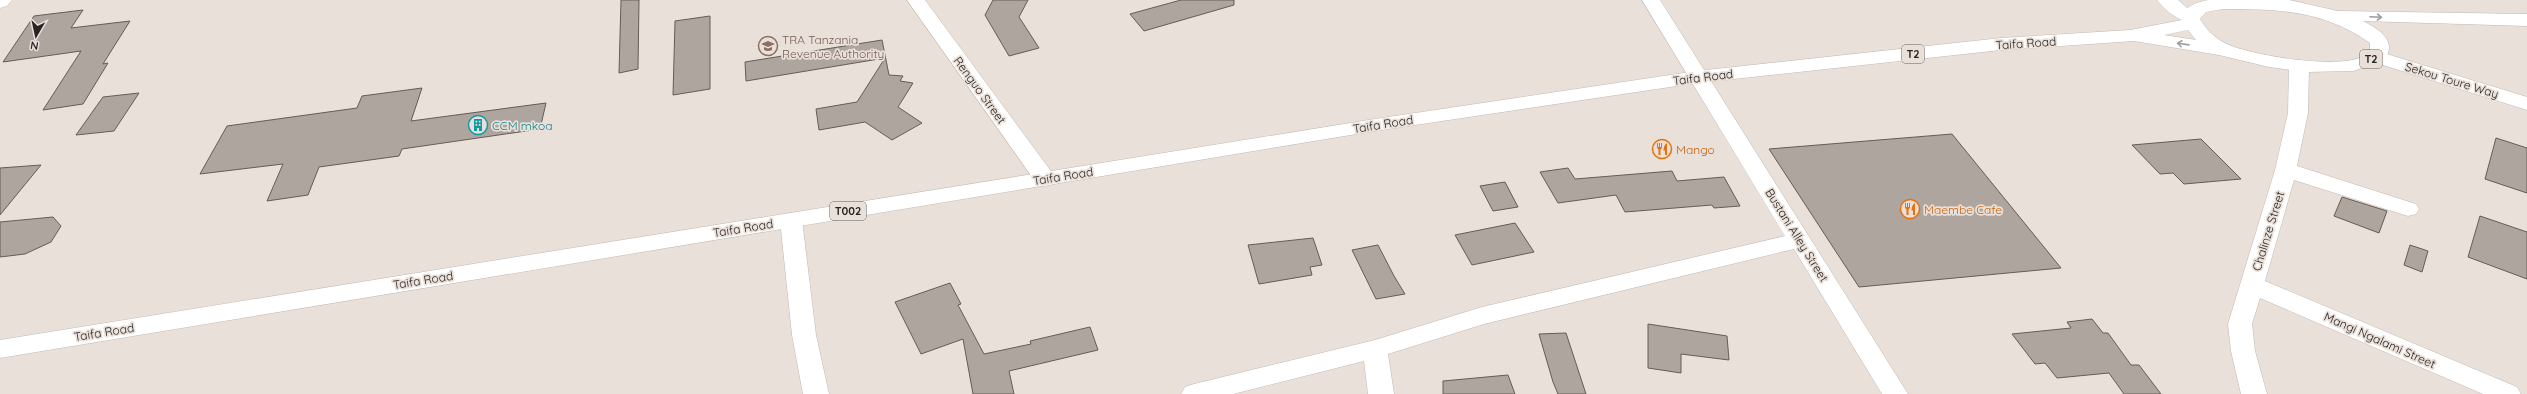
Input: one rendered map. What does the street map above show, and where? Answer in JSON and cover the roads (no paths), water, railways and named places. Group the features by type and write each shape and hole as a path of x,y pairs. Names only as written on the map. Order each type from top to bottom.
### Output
{"main road":[{"name":"Renguo Street","path":"916,0 1045,179"},
{"name":"Bustani Alley Street","path":"1651,0 1697,77 1801,240 1895,394"},
{"path":"2166,0 2191,20"},
{"name":"T2","path":"2429,20 2353,65 2299,66 2222,49 2203,37 2191,20 2200,7 2246,1 2285,5 2338,15 2429,20 2527,20"},
{"name":"T2","path":"2338,15 2362,27 2378,49"},
{"name":"Taifa Road","path":"0,349 1375,125 1697,77 2001,44 2130,36 2191,20"},
{"name":"Taifa Road","path":"2130,36 2222,49"},
{"name":"Sekou Toure Way","path":"2378,49 2527,104"},
{"name":"Chalinze Street","path":"2254,394 2243,351 2240,324 2278,206 2298,113 2299,66"},
{"path":"2286,170 2408,209"},
{"path":"791,220 804,335 816,394"},
{"path":"1194,394 1375,349 1482,316 1801,240"},
{"name":"Mangi Ngalami Street","path":"2252,285 2508,394"},
{"path":"1375,349 1381,394"}],"place":[{"name":"TRA Tanzania Revenue Authority","path":"768,46"},
{"name":"CCM mkoa","path":"478,125"},
{"name":"Mango","path":"1662,149"},
{"name":"Maembe Cafe","path":"1910,209"}]}
